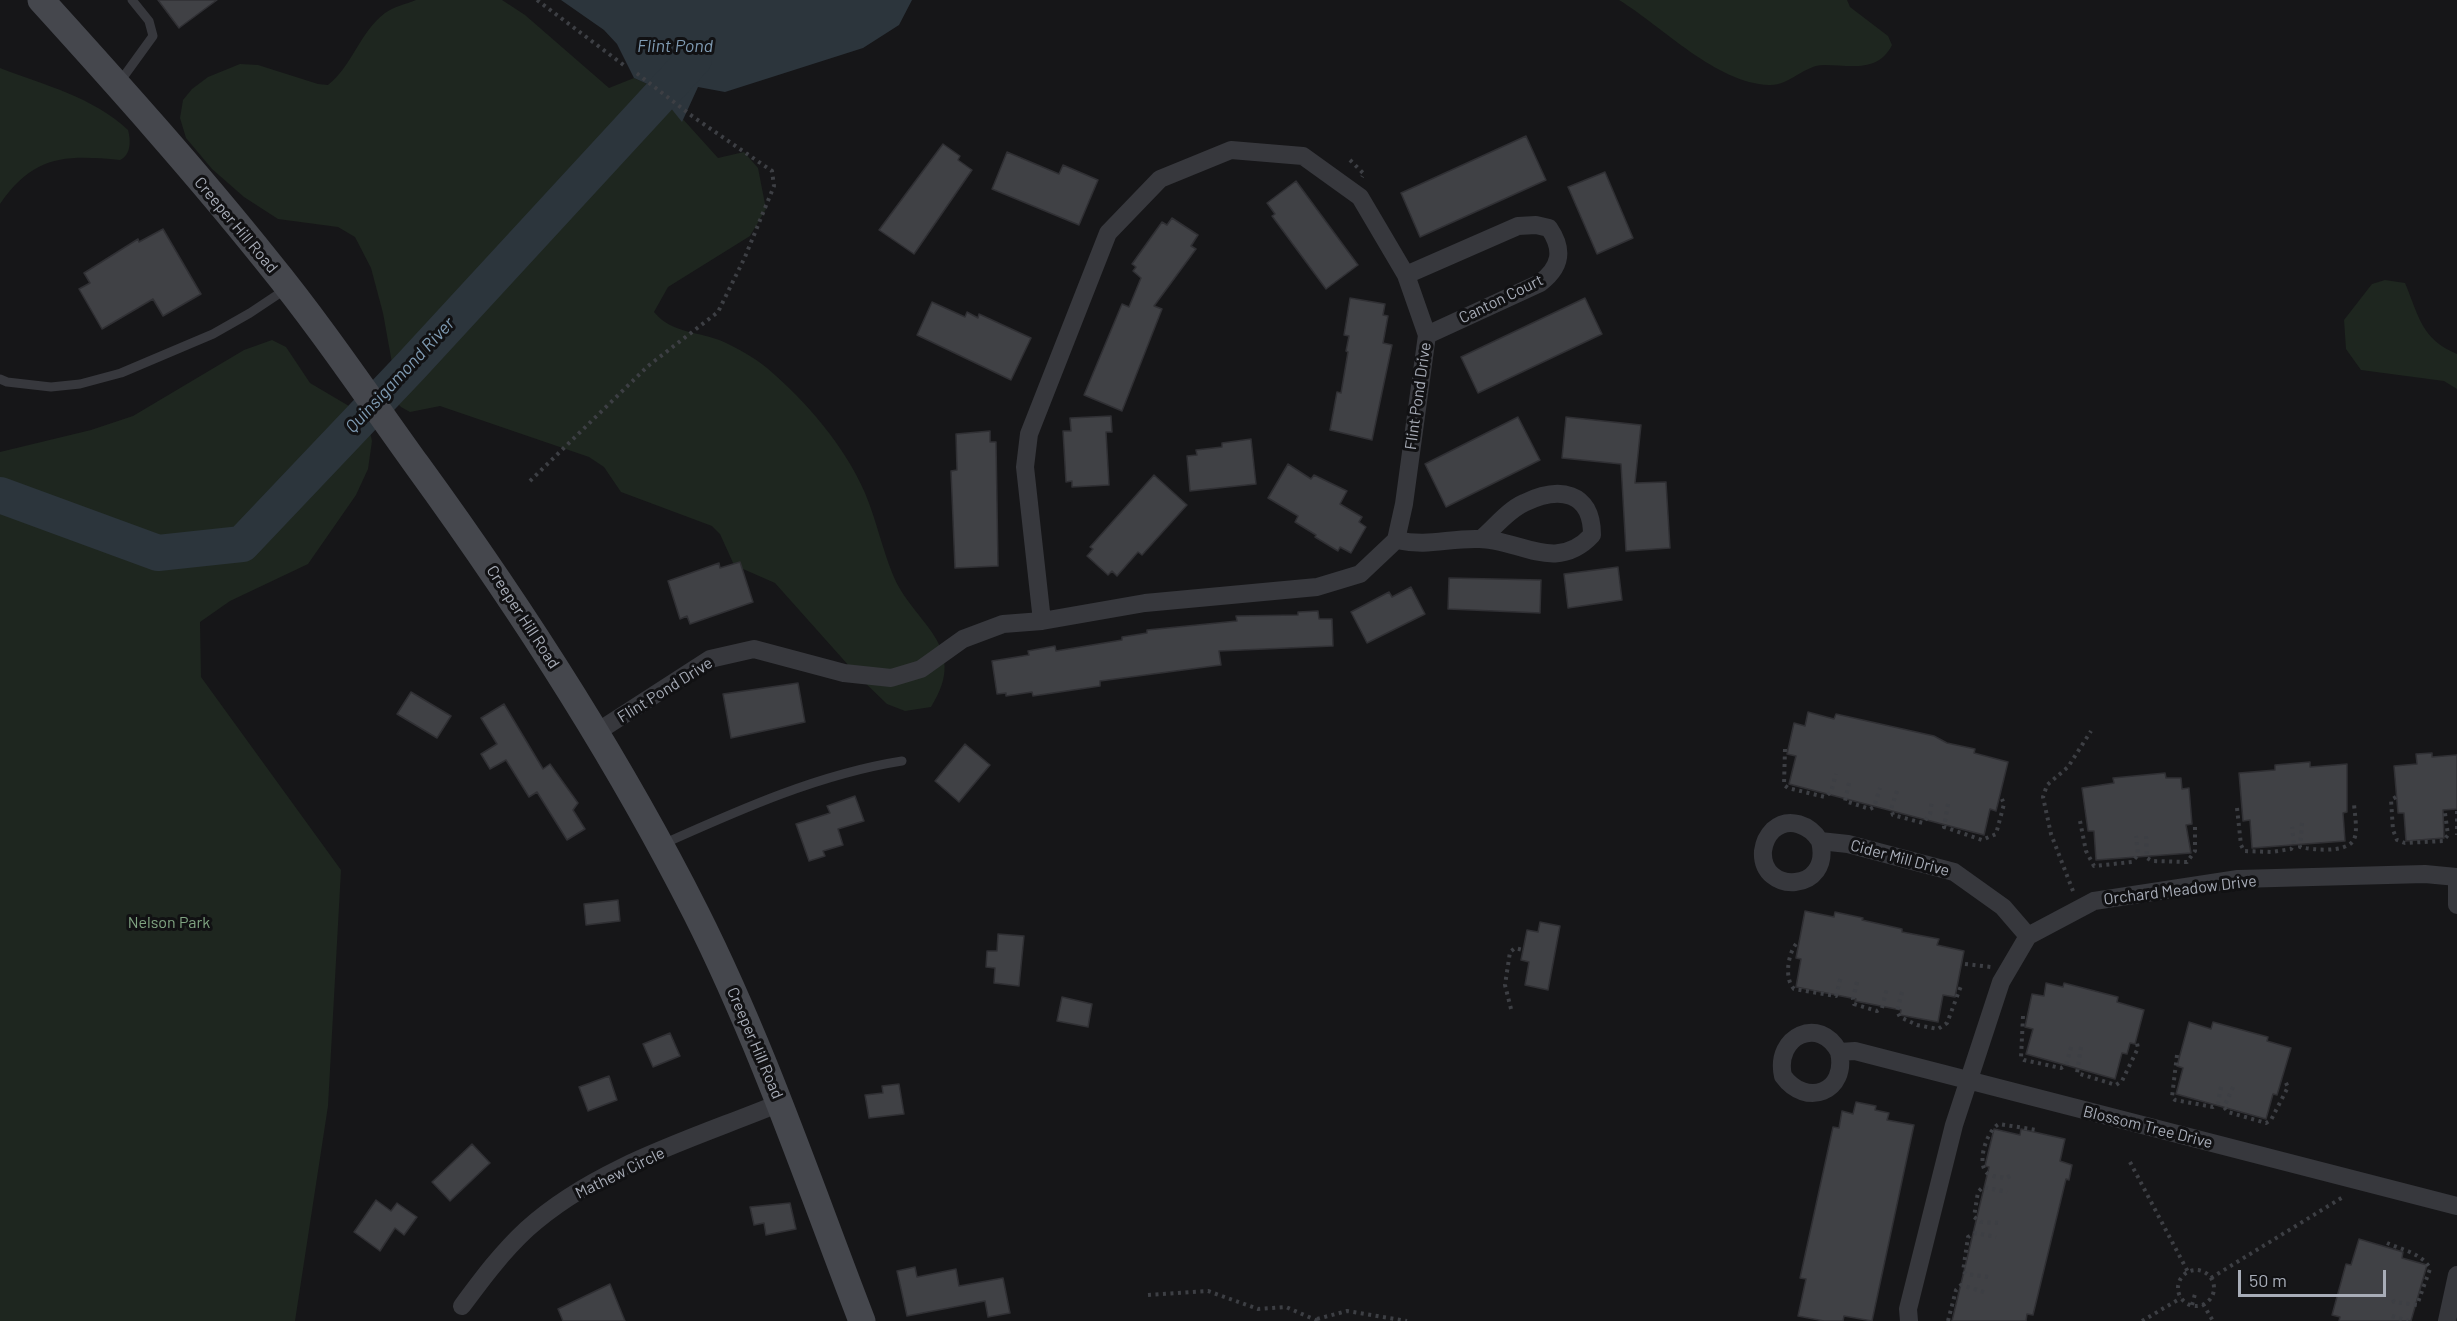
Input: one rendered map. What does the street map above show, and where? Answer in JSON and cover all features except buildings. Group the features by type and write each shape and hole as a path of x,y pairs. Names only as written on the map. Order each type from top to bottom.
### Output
{"street":[{"name":"Creeper Hill Road","path":"41,0 118,85 288,288 496,574 597,732 661,845 719,960 780,1103 862,1321"},
{"name":"Flint Pond Drive","path":"597,732 710,659 754,649 844,673 891,678 921,669 963,639 1003,624 1042,621 1145,603 1320,586 1360,574 1396,540 1404,504 1426,335 1406,275 1360,197 1303,156 1231,150 1160,179 1108,233 1029,434 1025,467 1042,621"},
{"name":"Canton Court","path":"1406,275 1518,226 1536,225 1549,228 1555,236 1560,251 1559,263 1551,274 1540,282 1426,335"},
{"path":"1396,540 1419,545 1481,539 1535,553 1566,552 1581,546 1592,535 1592,519 1586,505 1574,496 1555,494 1523,503 1481,539"},
{"name":"Cider Mill Drive","path":"1820,841 1848,844 1954,872 2003,907 2028,936"},
{"name":"Orchard Meadow Drive","path":"2028,936 2094,901 2238,879 2425,874 2457,877"},
{"path":"2457,886 2455,894 2457,905"},
{"path":"1909,1321 1908,1309 1954,1125 2001,982 2028,936"},
{"name":"Blossom Tree Drive","path":"1839,1052 1855,1051 2457,1206"},
{"name":"Mathew Circle","path":"462,1306 500,1257 527,1229 561,1202 596,1181 641,1160 780,1103"},
{"path":"2447,1321 2457,1275"}],"lane":[{"path":"118,85 153,36 149,21 132,0"},
{"path":"0,379 7,382 51,387 80,384 121,373 213,334 250,314 288,288"},
{"path":"661,845 804,787 871,766 902,761"}],"path":[{"path":"537,0 625,66"},
{"path":"530,480 648,366 718,312 745,257 774,186 772,171 692,116 635,72"},
{"path":"2080,909 2051,834 2043,797 2047,785 2068,766 2091,731"},
{"path":"1785,749 1784,785 1788,788 1825,797 1831,792 1836,774"},
{"path":"1849,783 1845,801 1870,809 1874,807 1880,788"},
{"path":"1897,791 1891,809 1893,815 1907,819 1923,823 1930,814 1932,800"},
{"path":"2396,797 2391,800 2393,830 2397,840 2405,843 2444,841 2448,835 2445,813"},
{"path":"1948,804 1944,827 1982,840 1995,834 2004,804 2002,800"},
{"path":"2302,823 2300,847 2343,847 2352,842 2355,834 2354,802"},
{"path":"2237,808 2241,845 2244,851 2272,852 2291,849 2294,844 2292,827"},
{"path":"2457,811 2457,835"},
{"path":"2080,821 2086,851 2094,866 2132,862 2138,855 2136,836"},
{"path":"2146,836 2147,858 2152,861 2187,861 2195,851 2195,823"},
{"path":"1796,944 1793,948 1787,977 1794,989 1836,996 1841,976"},
{"path":"1511,1008 1505,985 1510,952 1515,948 1523,950"},
{"path":"1857,982 1852,999 1854,1004 1877,1011 1882,1008 1887,988"},
{"path":"1902,992 1898,1011 1900,1017 1938,1029 1947,1023 1961,986"},
{"path":"2023,1016 2021,1058 2024,1060 2061,1068 2066,1065 2072,1044"},
{"path":"2081,1047 2077,1073 2116,1085 2122,1081 2138,1048 2137,1043"},
{"path":"2177,1055 2172,1097 2175,1100 2213,1107 2218,1103 2221,1087"},
{"path":"2233,1087 2224,1107 2228,1112 2266,1123 2271,1120 2288,1087 2285,1081"},
{"path":"2010,1176 2006,1178 1985,1172 1982,1163 1991,1130 1999,1124 2037,1130"},
{"path":"2130,1162 2188,1272"},
{"path":"1998,1223 1982,1222 1974,1217 1978,1192 1983,1186 2007,1192"},
{"path":"2211,1278 2342,1197 2346,1197"},
{"path":"1988,1277 1966,1274 1963,1271 1964,1250 1968,1237 1975,1233 1996,1237"},
{"path":"2387,1243 2419,1257 2428,1263 2430,1269 2417,1305 2394,1302 2392,1298"},
{"path":"2203,1271 2211,1278 2214,1290 2212,1296 2204,1304 2192,1305 2181,1298 2179,1281 2188,1272 2203,1271"},
{"path":"1948,1321 1956,1290 1961,1285 1984,1292"},
{"path":"1148,1295 1208,1291 1258,1309 1286,1307 1318,1320 1347,1311 1407,1321"},
{"path":"2192,1305 2195,1294"},
{"path":"2142,1321 2181,1298"},
{"path":"2204,1304 2213,1321"},
{"path":"2392,1316 2408,1321"}],"green space":[{"path":"416,0 502,0 525,15 609,88 634,78 654,87 718,158 744,152 758,168 766,209 750,236 668,287 654,312 677,328 715,338 762,364 796,394 847,458 865,493 893,575 902,592 935,636 942,651 945,667 942,686 931,707 905,711 887,704 858,676 775,583 734,565 720,534 712,526 621,492 604,467 589,457 440,406 410,412 401,407 386,391 394,374 383,313 371,268 355,237 338,227 278,219 244,197 212,169 186,138 180,118 183,100 192,89 208,77 240,64 258,65 328,85 344,68 376,21 388,11"},
{"path":"1619,0 1847,0 1850,7 1888,36 1892,45 1886,54 1871,64 1817,66 1776,84 1749,82 1729,75 1710,64"},
{"path":"0,68 84,100 114,119 128,130 130,143 124,158 120,160 67,159 38,167 25,176 0,204"},
{"path":"2385,280 2405,283 2428,334 2445,348 2457,354 2457,389 2444,381 2361,370 2346,349 2344,320 2372,284"},
{"name":"Nelson Park","path":"272,340 286,347 310,383 354,409 367,420 372,441 368,469 356,495 308,564 230,601 200,622 201,677 341,870 328,1106 295,1321 0,1321 0,452 91,430 133,416 244,350"}],"water":[{"name":"Flint Pond","path":"561,0 912,0 899,25 863,48 725,92 698,87 682,122 654,87 634,78 617,44 604,30"}],"waterway":[{"name":"Quinsigamond River","path":"0,495 158,553 242,544 411,366 694,59"}]}
